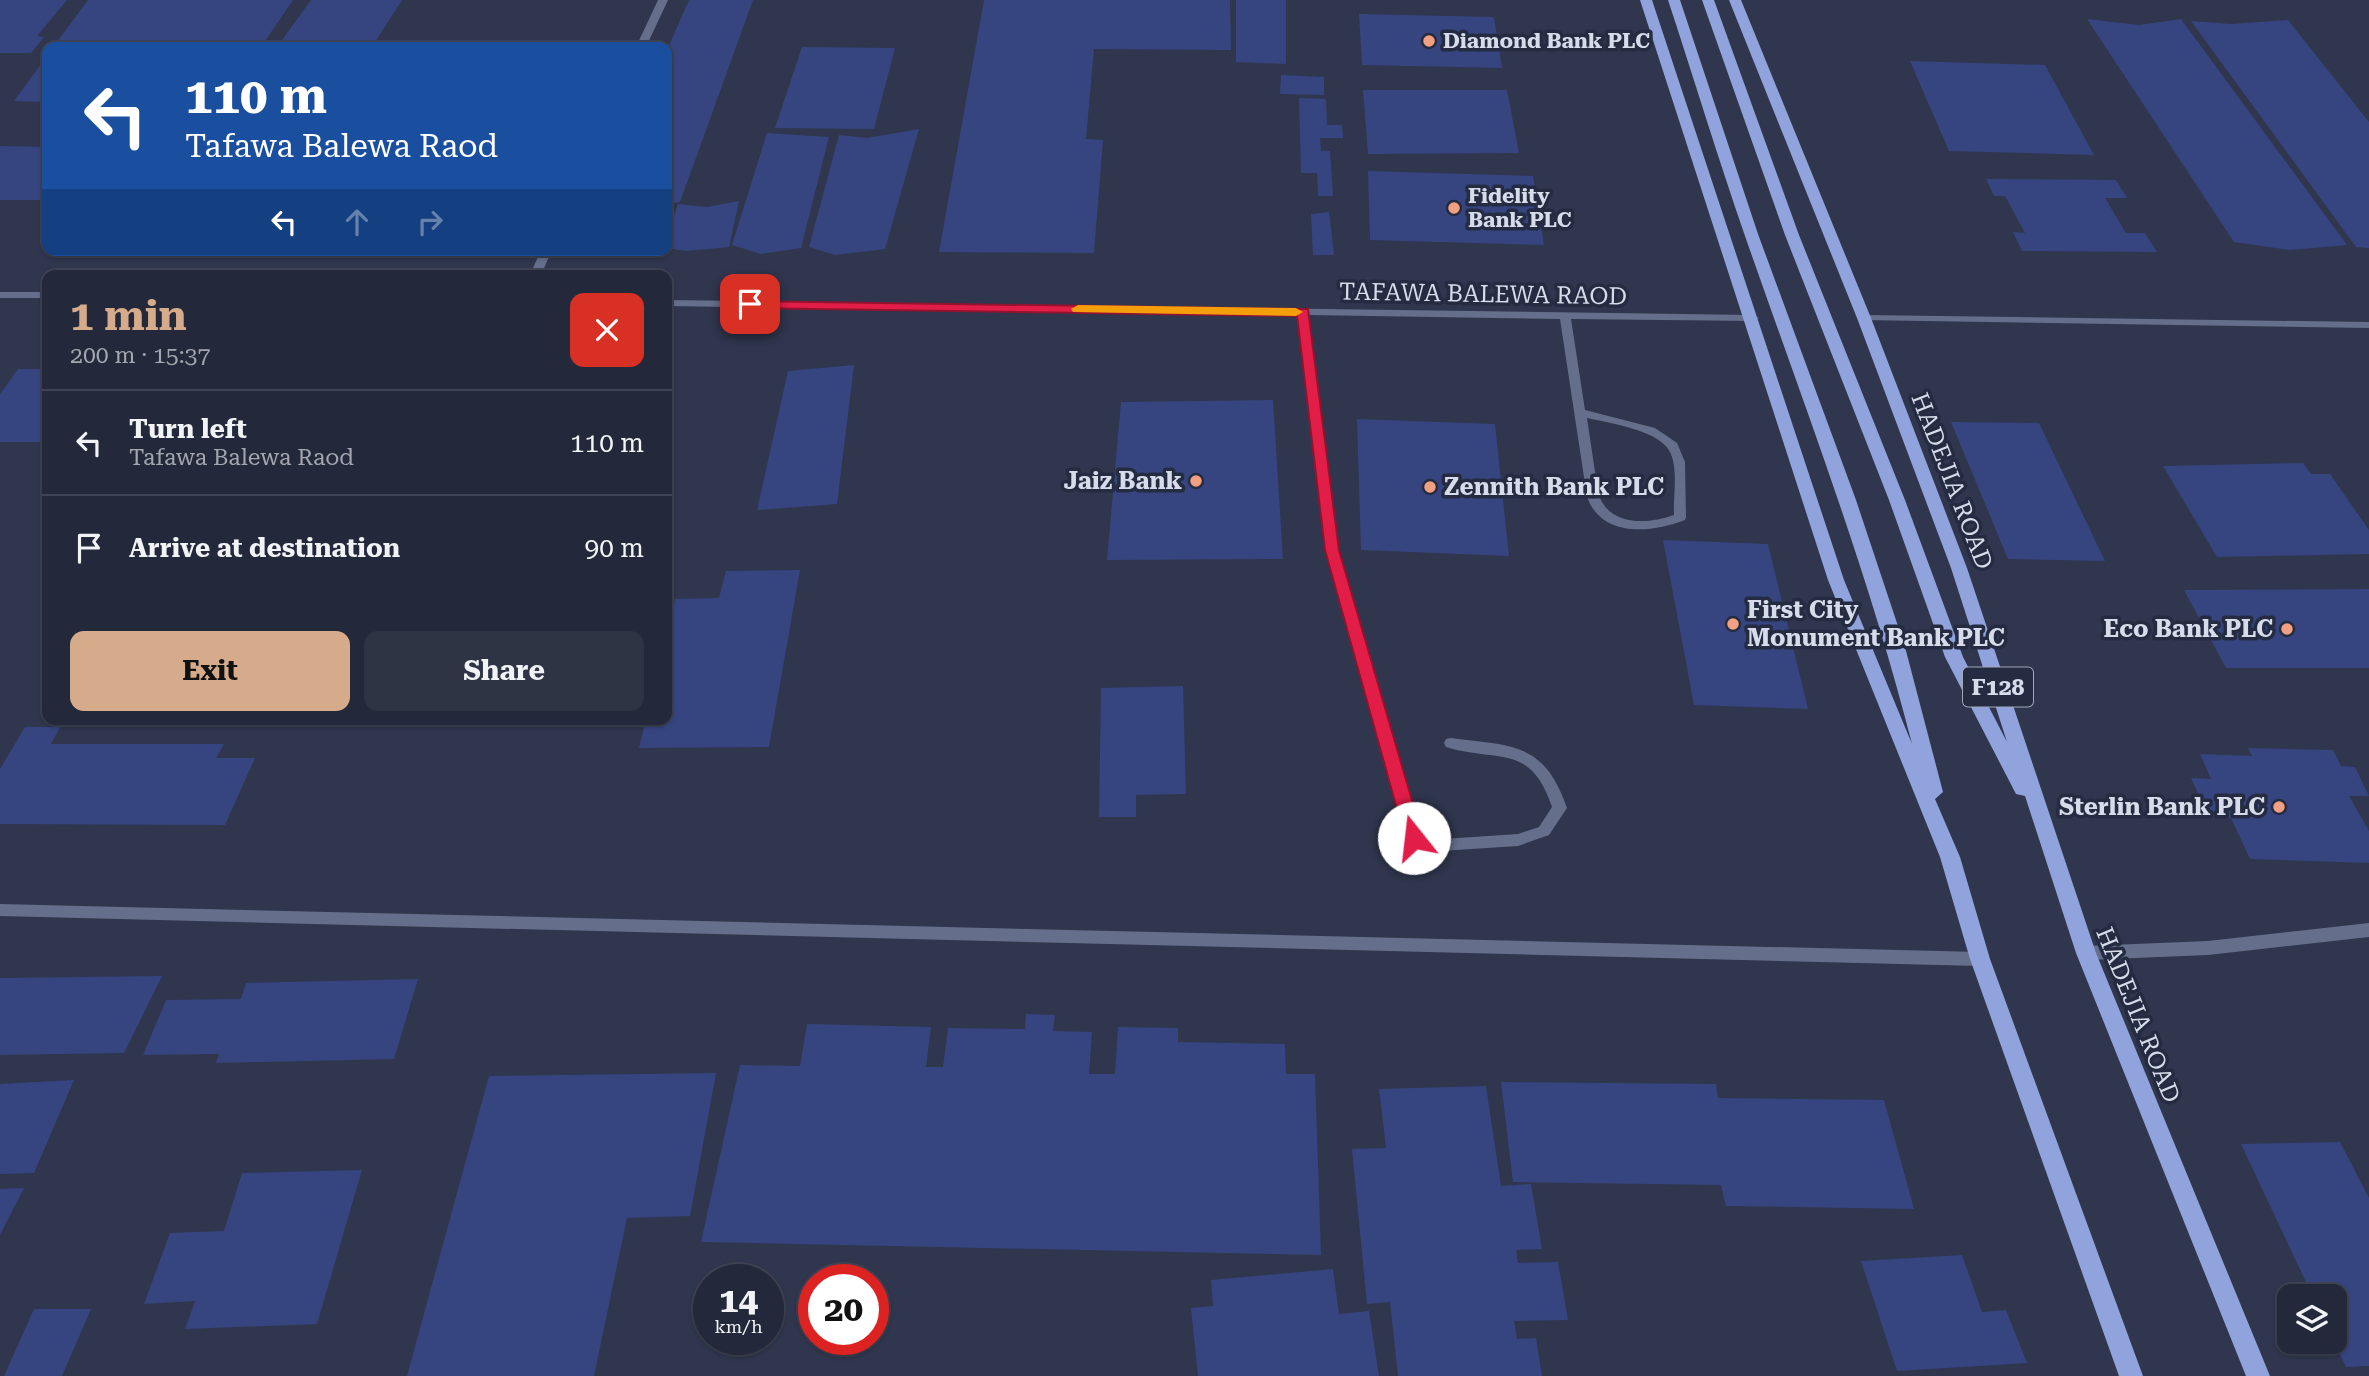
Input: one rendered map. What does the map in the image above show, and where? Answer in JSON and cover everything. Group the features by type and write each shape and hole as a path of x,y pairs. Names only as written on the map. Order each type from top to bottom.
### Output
{"main road":[{"path":"1646,0 1753,318 1836,580 1950,857"},
{"path":"1674,0 1751,234 1848,500 1896,647 1950,857 1980,959 2131,1376"},
{"path":"1708,0 1792,235 1897,500 1954,657 2047,836"},
{"name":"HADEJIA ROAD","path":"1735,0 1864,318 1959,568 2085,953 2258,1376"}],"lane":[{"path":"643,42 663,0"},
{"path":"0,295 42,295"},
{"name":"TAFAWA BALEWA RAOD","path":"672,303 1753,318"},
{"path":"1303,312 1332,550 1414,838 1426,846 1518,840 1544,831 1560,808 1555,787 1545,770 1523,754 1451,743"},
{"path":"1565,316 1594,504 1604,515 1619,524 1631,526 1667,523 1679,517 1678,454 1667,439 1650,430 1580,413"},
{"path":"1864,318 2369,325"},
{"path":"0,909 1980,959"},
{"path":"2085,953 2208,948 2369,930"}],"building":[{"path":"0,0 67,0 37,36 44,37 31,53 0,53"},
{"path":"88,0 293,0 264,42 57,42"},
{"path":"311,0 402,0 375,42 281,42"},
{"path":"689,0 753,0 680,202 672,203 672,42"},
{"path":"984,0 1230,0 1231,50 1094,49 1086,139 1103,140 1094,253 939,252"},
{"path":"1236,0 1286,0 1286,64 1236,62"},
{"name":"Diamond Bank PLC","path":"1359,14 1494,17 1502,68 1362,65"},
{"path":"2087,19 2139,25 2181,19 2347,245 2290,250 2234,242"},
{"path":"2288,20 2369,122 2369,248 2356,247 2191,21 2231,24"},
{"path":"802,47 895,48 874,129 775,128"},
{"path":"1910,61 2045,65 2094,155 1949,151"},
{"path":"42,63 42,102 14,101"},
{"path":"1281,75 1324,77 1324,95 1280,94"},
{"path":"1363,90 1507,90 1519,153 1368,154"},
{"path":"1299,98 1326,99 1327,125 1342,125 1343,138 1320,138 1321,151 1330,151 1333,196 1318,196 1317,173 1301,173"},
{"path":"919,129 885,249 835,255 809,247 839,135 867,138"},
{"path":"767,133 829,137 801,248 761,254 732,245"},
{"path":"0,146 42,147 42,200 0,200"},
{"name":"Fidelity Bank PLC","path":"1368,171 1533,176 1544,245 1370,240"},
{"path":"1986,179 2116,180 2127,198 2105,198 2126,233 2145,233 2157,252 2022,251 2013,232 2025,233 2005,196 1994,196"},
{"path":"739,201 729,247 686,251 672,249 672,221 678,204 707,207"},
{"path":"1329,212 1334,255 1313,255 1311,214"},
{"path":"854,365 837,504 757,510 788,371"},
{"path":"18,369 42,369 42,442 0,442 0,394"},
{"name":"Jaiz Bank","path":"1273,400 1283,559 1107,560 1121,402"},
{"name":"Zennith Bank PLC","path":"1357,419 1495,424 1509,556 1361,550"},
{"path":"1951,422 2039,423 2105,561 2008,559"},
{"path":"2303,463 2311,474 2330,474 2369,530 2369,554 2217,557 2163,466"},
{"name":"First City Monument Bank PLC","path":"1663,540 1768,544 1808,709 1694,705"},
{"path":"800,570 769,747 639,748 645,725 672,725 672,612 675,599 719,598 726,571"},
{"name":"Eco Bank PLC","path":"2369,589 2369,668 2226,668 2184,590"},
{"path":"1183,686 1186,794 1136,795 1136,817 1099,817 1101,688"},
{"path":"25,727 60,727 51,744 224,744 216,758 255,758 225,825 0,824 0,769"},
{"name":"Sterlin Bank PLC","path":"2248,748 2333,750 2341,766 2355,767 2369,796 2349,796 2369,831 2369,863 2250,859 2231,818 2209,817 2191,778 2211,779 2200,754 2252,756"},
{"path":"162,976 124,1053 0,1055 0,978"},
{"path":"418,979 394,1059 216,1063 219,1054 143,1055 166,1000 241,999 246,983"},
{"path":"1026,1014 1055,1015 1053,1031 1092,1032 1089,1074 1115,1074 1118,1027 1178,1028 1178,1042 1285,1044 1286,1074 1315,1074 1321,1255 701,1242 740,1065 800,1066 807,1024 931,1027 926,1067 943,1067 948,1028 1025,1029"},
{"path":"716,1073 690,1216 627,1218 594,1376 407,1376 489,1076"},
{"path":"74,1080 34,1173 0,1174 0,1084"},
{"path":"1501,1082 1716,1084 1718,1098 1884,1100 1914,1209 1726,1206 1721,1185 1513,1182"},
{"path":"1486,1086 1501,1186 1531,1184 1542,1249 1516,1250 1518,1263 1558,1262 1568,1320 1514,1321 1517,1339 1536,1338 1542,1376 1398,1376 1390,1302 1367,1304 1352,1149 1386,1148 1379,1089"},
{"path":"2340,1142 2369,1198 2369,1366 2346,1367 2340,1354 2347,1354 2347,1284 2307,1284 2241,1144"},
{"path":"362,1170 317,1324 185,1329 195,1301 144,1304 170,1233 224,1231 242,1173"},
{"path":"24,1188 0,1235 0,1189"},
{"path":"1962,1255 1982,1312 2006,1310 2027,1363 1897,1371 1861,1261"},
{"path":"1333,1269 1339,1314 1369,1311 1379,1376 1198,1376 1191,1308 1213,1306 1211,1280"},
{"path":"34,1309 91,1309 62,1376 4,1376"}],"slow traffic":[{"path":"1078,309 1296,312"}],"place":[{"name":"Diamond Bank PLC","path":"1429,41"},
{"name":"Fidelity Bank PLC","path":"1454,208"},
{"name":"Jaiz Bank","path":"1196,481"},
{"name":"Zennith Bank PLC","path":"1430,487"},
{"name":"First City Monument Bank PLC","path":"1733,624"},
{"name":"Eco Bank PLC","path":"2287,629"},
{"name":"Sterlin Bank PLC","path":"2279,807"}],"route":[{"path":"750,304 1303,312 1332,550 1414,838"}]}
